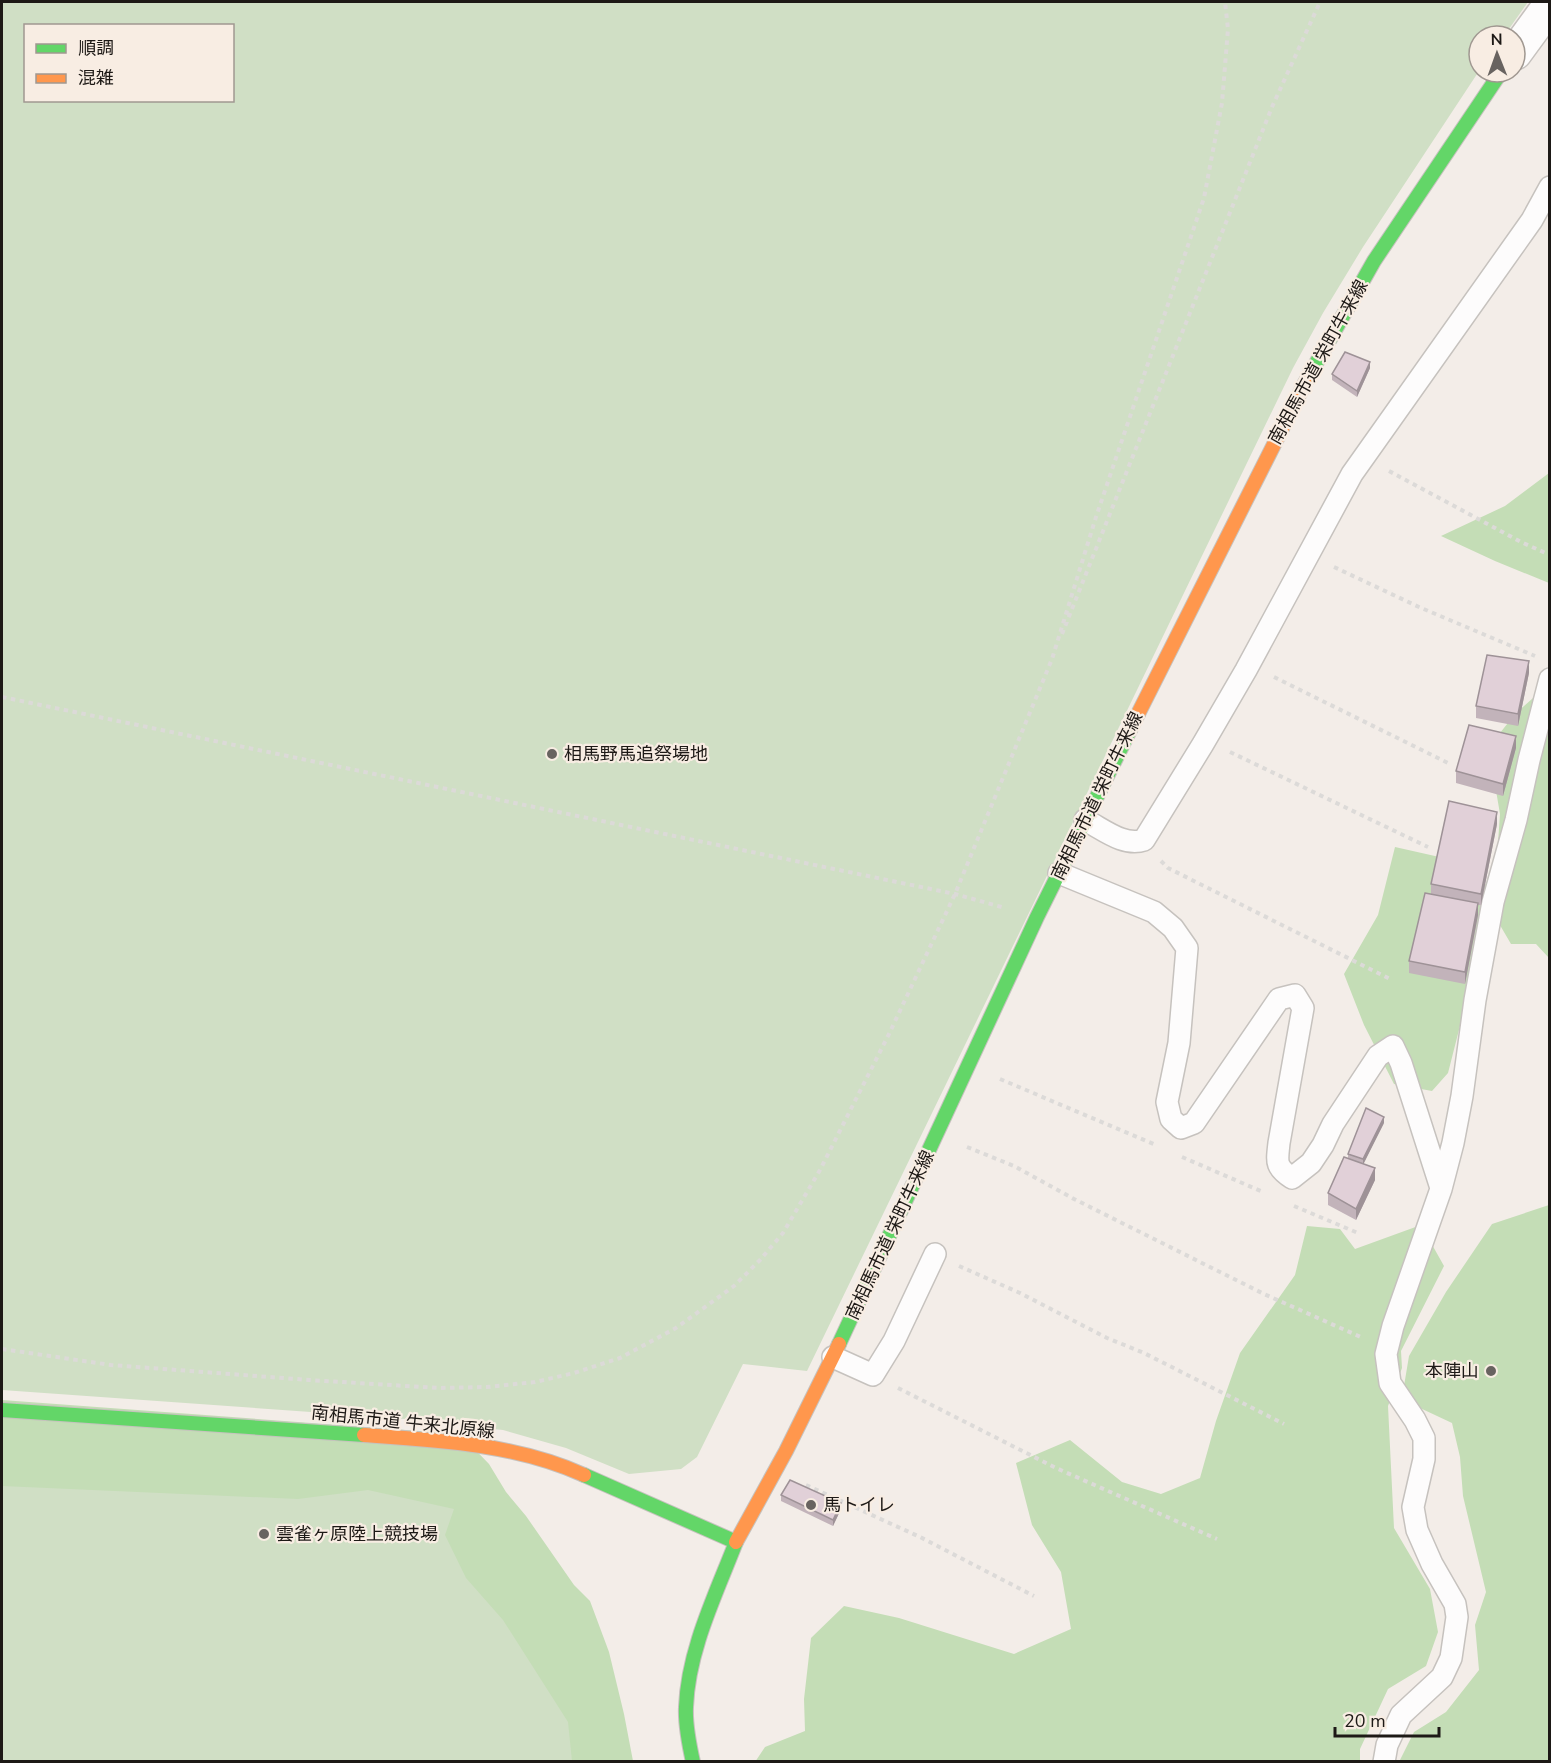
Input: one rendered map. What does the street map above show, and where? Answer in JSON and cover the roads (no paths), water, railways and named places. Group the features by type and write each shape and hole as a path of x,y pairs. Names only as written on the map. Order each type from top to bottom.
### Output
{"street":[{"path":"1527,37 1550,5"},
{"name":"南相馬市道 栄町牛来線","path":"736,1542 776,1469 832,1357 1037,917 1265,458 1326,343 1374,261 1493,84"},
{"name":"南相馬市道 牛来北原線","path":"2,1410 412,1438 495,1448 569,1468 736,1542"},
{"path":"693,1761 688,1739 686,1706 690,1677 696,1651 736,1542"}],"lane":[{"path":"1085,820 1125,841 1135,843 1144,840 1249,665 1353,474 1532,220 1550,187"},
{"path":"1384,1761 1387,1745 1401,1715 1442,1677 1451,1658 1457,1617 1455,1604 1432,1564 1417,1530 1413,1507 1424,1459 1424,1438 1415,1420 1390,1383 1386,1353 1393,1326 1441,1189 1462,1096 1475,1000 1493,902 1516,820 1547,670"},
{"path":"1059,873 1154,912 1173,928 1187,948 1179,1043 1167,1102 1172,1119 1181,1128 1194,1123 1279,999 1295,995 1303,1008 1279,1143 1277,1162 1282,1172 1292,1178 1311,1163 1333,1124 1378,1056 1393,1046 1401,1063 1441,1189"},
{"path":"832,1357 873,1375 894,1341 935,1254"}],"place":[{"name":"相馬野馬追祭場地","path":"552,754"},
{"name":"本陣山","path":"1491,1371"},
{"name":"馬トイレ","path":"811,1505"},
{"name":"雲雀ヶ原陸上競技場","path":"264,1534"}]}
